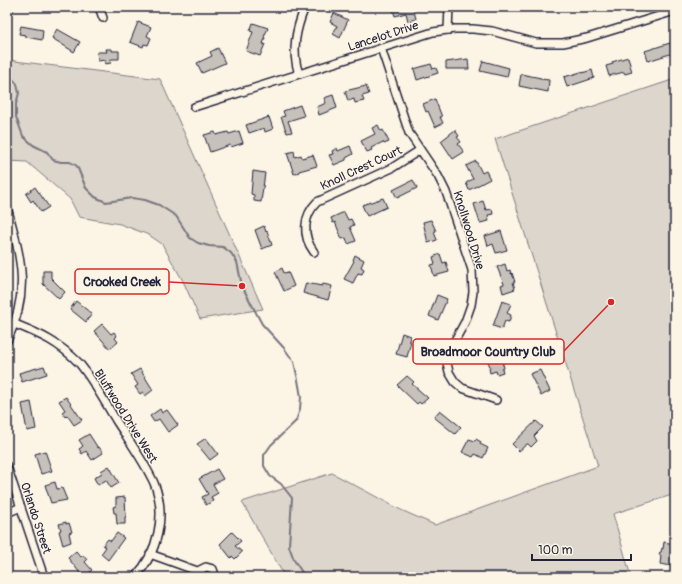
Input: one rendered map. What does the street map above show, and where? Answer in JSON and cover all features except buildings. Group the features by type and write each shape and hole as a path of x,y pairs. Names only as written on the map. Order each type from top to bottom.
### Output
{"street":[{"path":"99,7 103,18"},
{"path":"298,74 295,40 297,28 305,7"},
{"path":"448,30 449,7"},
{"name":"Lancelot Drive","path":"194,107 427,33 464,29 482,30 536,43 563,43 587,38 675,10"},
{"name":"Knollwood Drive","path":"381,48 408,133 438,176 446,192 472,270 473,292 471,305 465,322 449,351 447,363 449,372 455,382 465,390 496,400"},
{"name":"Knoll Crest Court","path":"314,252 308,242 305,230 309,212 317,202 392,168 420,150"},
{"path":"7,207 19,253 22,275 21,299 15,324 7,341"},
{"name":"Bluffwood Drive West","path":"15,324 48,338 66,350 79,363 85,370 154,483 159,507 158,531 150,554 144,566 135,577"},
{"name":"Orlando Street","path":"7,466 44,577"},
{"path":"7,513 21,507"},
{"path":"150,554 200,574 204,567 210,567 214,571 214,577"}],"shaded area":[{"path":"7,60 160,79 263,309 200,319 183,281 162,244 149,235 120,224 79,217 70,199 27,162 7,161"},
{"path":"675,79 675,494 613,514 631,577 285,577 242,502 332,473 401,510 435,525 598,466 495,139"}],"waterway":[{"path":"7,75 9,75 17,84 19,93 16,104 16,117 23,136 33,145 47,152 53,160 70,162 77,166 86,188 95,197 106,202 132,198 145,200 159,205 176,216 190,238 198,243 209,246 223,247 231,253 237,262 242,286 262,324 284,348 294,362 298,380 301,397 300,409 296,421 271,445 264,455 264,466 270,476 281,484 292,498 289,546 294,560 305,577"}],"place":[{"name":"Crooked Creek","path":"242,286"},
{"name":"Broadmoor Country Club","path":"611,302"}]}
